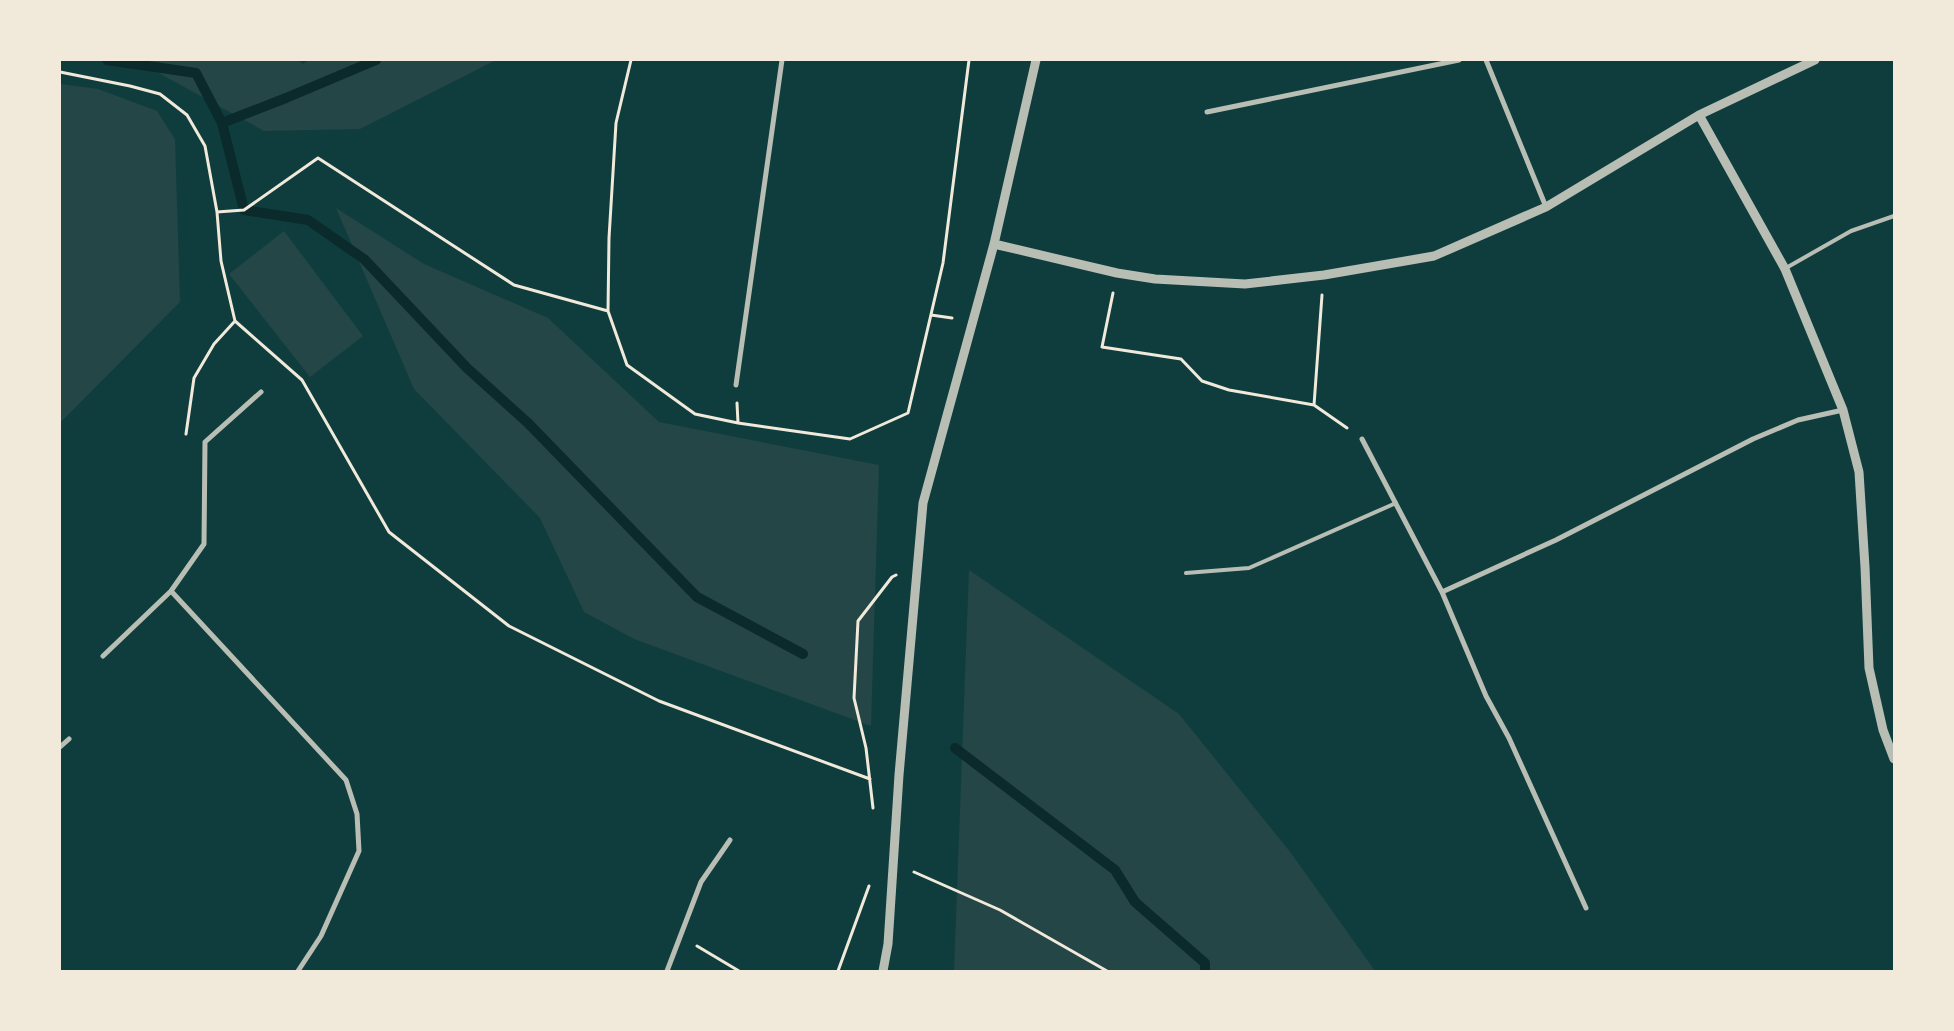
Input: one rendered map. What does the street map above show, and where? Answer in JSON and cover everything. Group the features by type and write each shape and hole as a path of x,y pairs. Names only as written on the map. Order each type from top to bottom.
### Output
{"street":[{"path":"736,386 782,60"},
{"path":"883,971 888,944 893,862 923,503 994,244 1036,60"},
{"path":"1207,112 1459,60"},
{"path":"1486,60 1546,207"},
{"path":"994,244 1117,273 1155,279 1245,284 1324,274 1434,256 1546,207 1700,115 1815,60"},
{"path":"1700,115 1785,269 1843,410 1859,472 1866,567 1869,668 1883,730 1894,759"},
{"path":"103,656 171,591 204,544 205,442 261,392"},
{"path":"1442,592 1556,540 1753,439 1798,420 1843,410"},
{"path":"1362,439 1442,592 1486,696 1509,738 1586,908"},
{"path":"171,591 346,780 357,814 359,850 321,936 298,971"},
{"path":"60,747 69,739"},
{"path":"667,971 701,882 730,840"}],"lane":[{"path":"1785,269 1851,231 1894,216"},
{"path":"1186,573 1249,568 1396,502"}],"path":[{"path":"630,60 616,123 609,238 608,311 627,365 695,414 741,424 850,439 908,413 943,263 970,60"},
{"path":"60,72 160,94 187,115 205,146 217,212 221,261 235,321 302,380 389,532 509,626 659,701 870,779 866,748 854,698 858,621 892,577 917,567"},
{"path":"217,212 244,210 318,158 514,285 608,311"},
{"path":"1117,273 1102,347 1181,359 1202,381 1229,390 1314,405 1362,439"},
{"path":"1314,405 1324,274"},
{"path":"205,442 185,436 194,378 214,344 235,321"},
{"path":"736,386 738,423 741,424"},
{"path":"893,862 1000,910 1107,971"},
{"path":"838,971 870,884"},
{"path":"680,937 739,971"}],"shaded area":[{"path":"135,60 298,60 303,64 309,60 496,60 360,129 264,131"},
{"path":"60,84 98,89 157,111 175,139 180,302 60,423"},
{"path":"336,208 424,264 548,318 659,422 879,465 871,726 634,639 584,612 540,518 414,389"},
{"path":"284,231 363,336 310,377 229,274"},
{"path":"969,570 1179,714 1291,853 1375,971 954,971"}],"waterway":[{"path":"107,60 196,73 222,123 376,60"},
{"path":"222,123 244,210 308,220 364,259 467,368 528,423 697,597 803,654"},
{"path":"955,748 1115,870 1135,902 1205,963 1205,971"}]}
